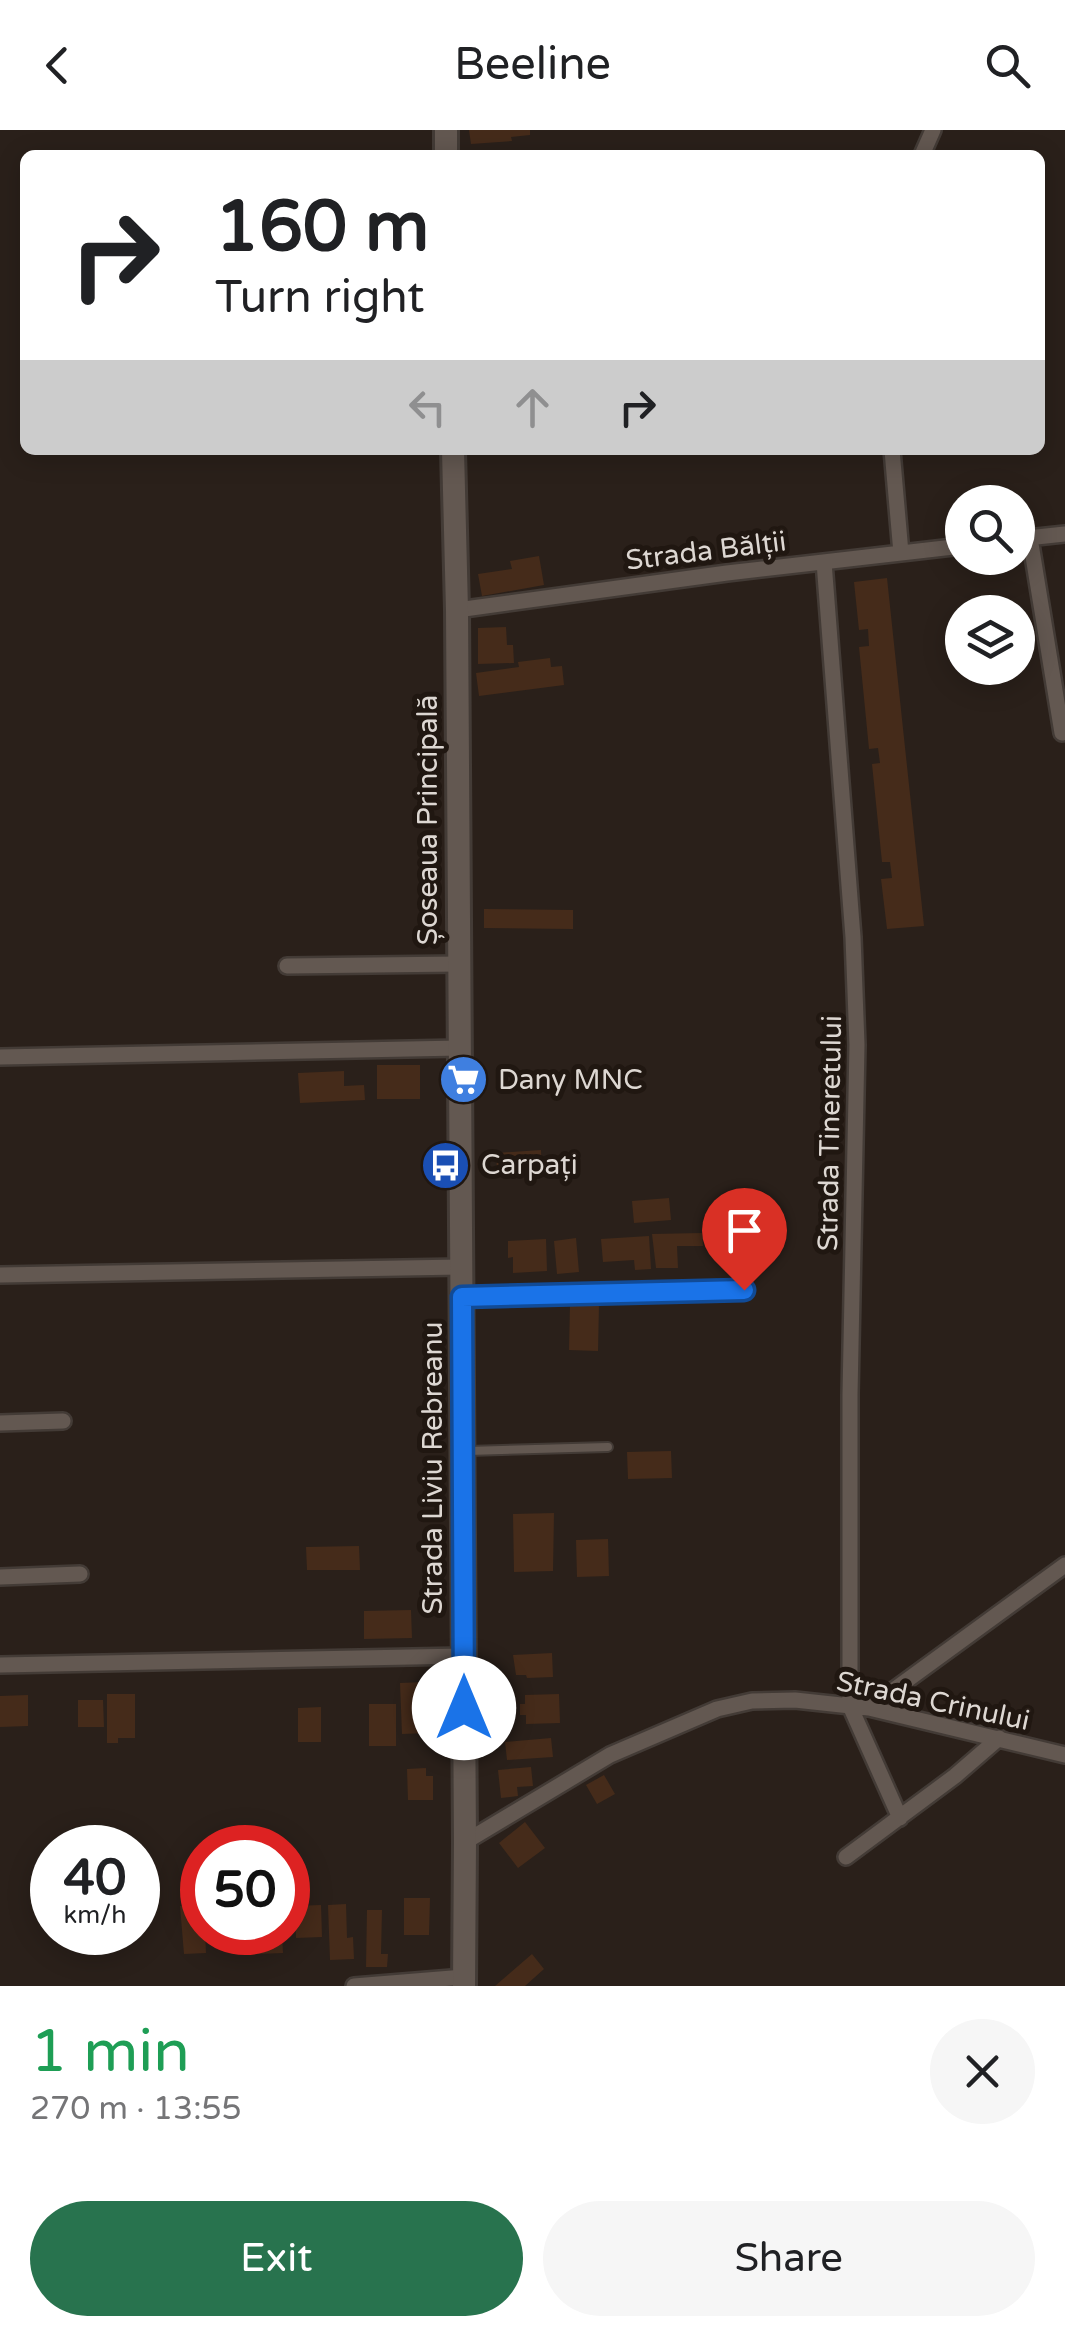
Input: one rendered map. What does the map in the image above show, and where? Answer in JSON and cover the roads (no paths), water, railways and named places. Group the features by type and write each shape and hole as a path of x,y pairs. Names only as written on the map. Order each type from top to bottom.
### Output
{"main road":[{"name":"Șoseaua Principală","path":"453,455 461,1188"},
{"name":"Strada Liviu Rebreanu","path":"461,1188 464,1981"}],"street":[{"path":"892,455 901,553"},
{"path":"1035,537 1065,534"},
{"name":"Strada Bălții","path":"456,610 945,548"},
{"name":"Strada Tineretului","path":"824,562 853,937 857,1045 850,1395 850,1706"},
{"path":"1031,575 1062,734"},
{"path":"287,966 459,964"},
{"path":"0,1056 460,1048"},
{"path":"0,1275 461,1267"},
{"path":"462,1297 744,1290"},
{"path":"0,1423 63,1421"},
{"path":"870,1708 1065,1565"},
{"path":"0,1577 80,1574"},
{"path":"0,1665 464,1656"},
{"name":"Strada Crinului","path":"466,1842 610,1755 717,1709 752,1701 795,1700 870,1708 1065,1755"},
{"path":"850,1706 900,1818"},
{"path":"846,1857 999,1738"},
{"path":"354,1986 464,1981"}],"lane":[{"path":"463,1451 608,1448"}],"place":[{"name":"Dany MNC","path":"463,1080"},
{"name":"Carpați","path":"446,1165"}]}
